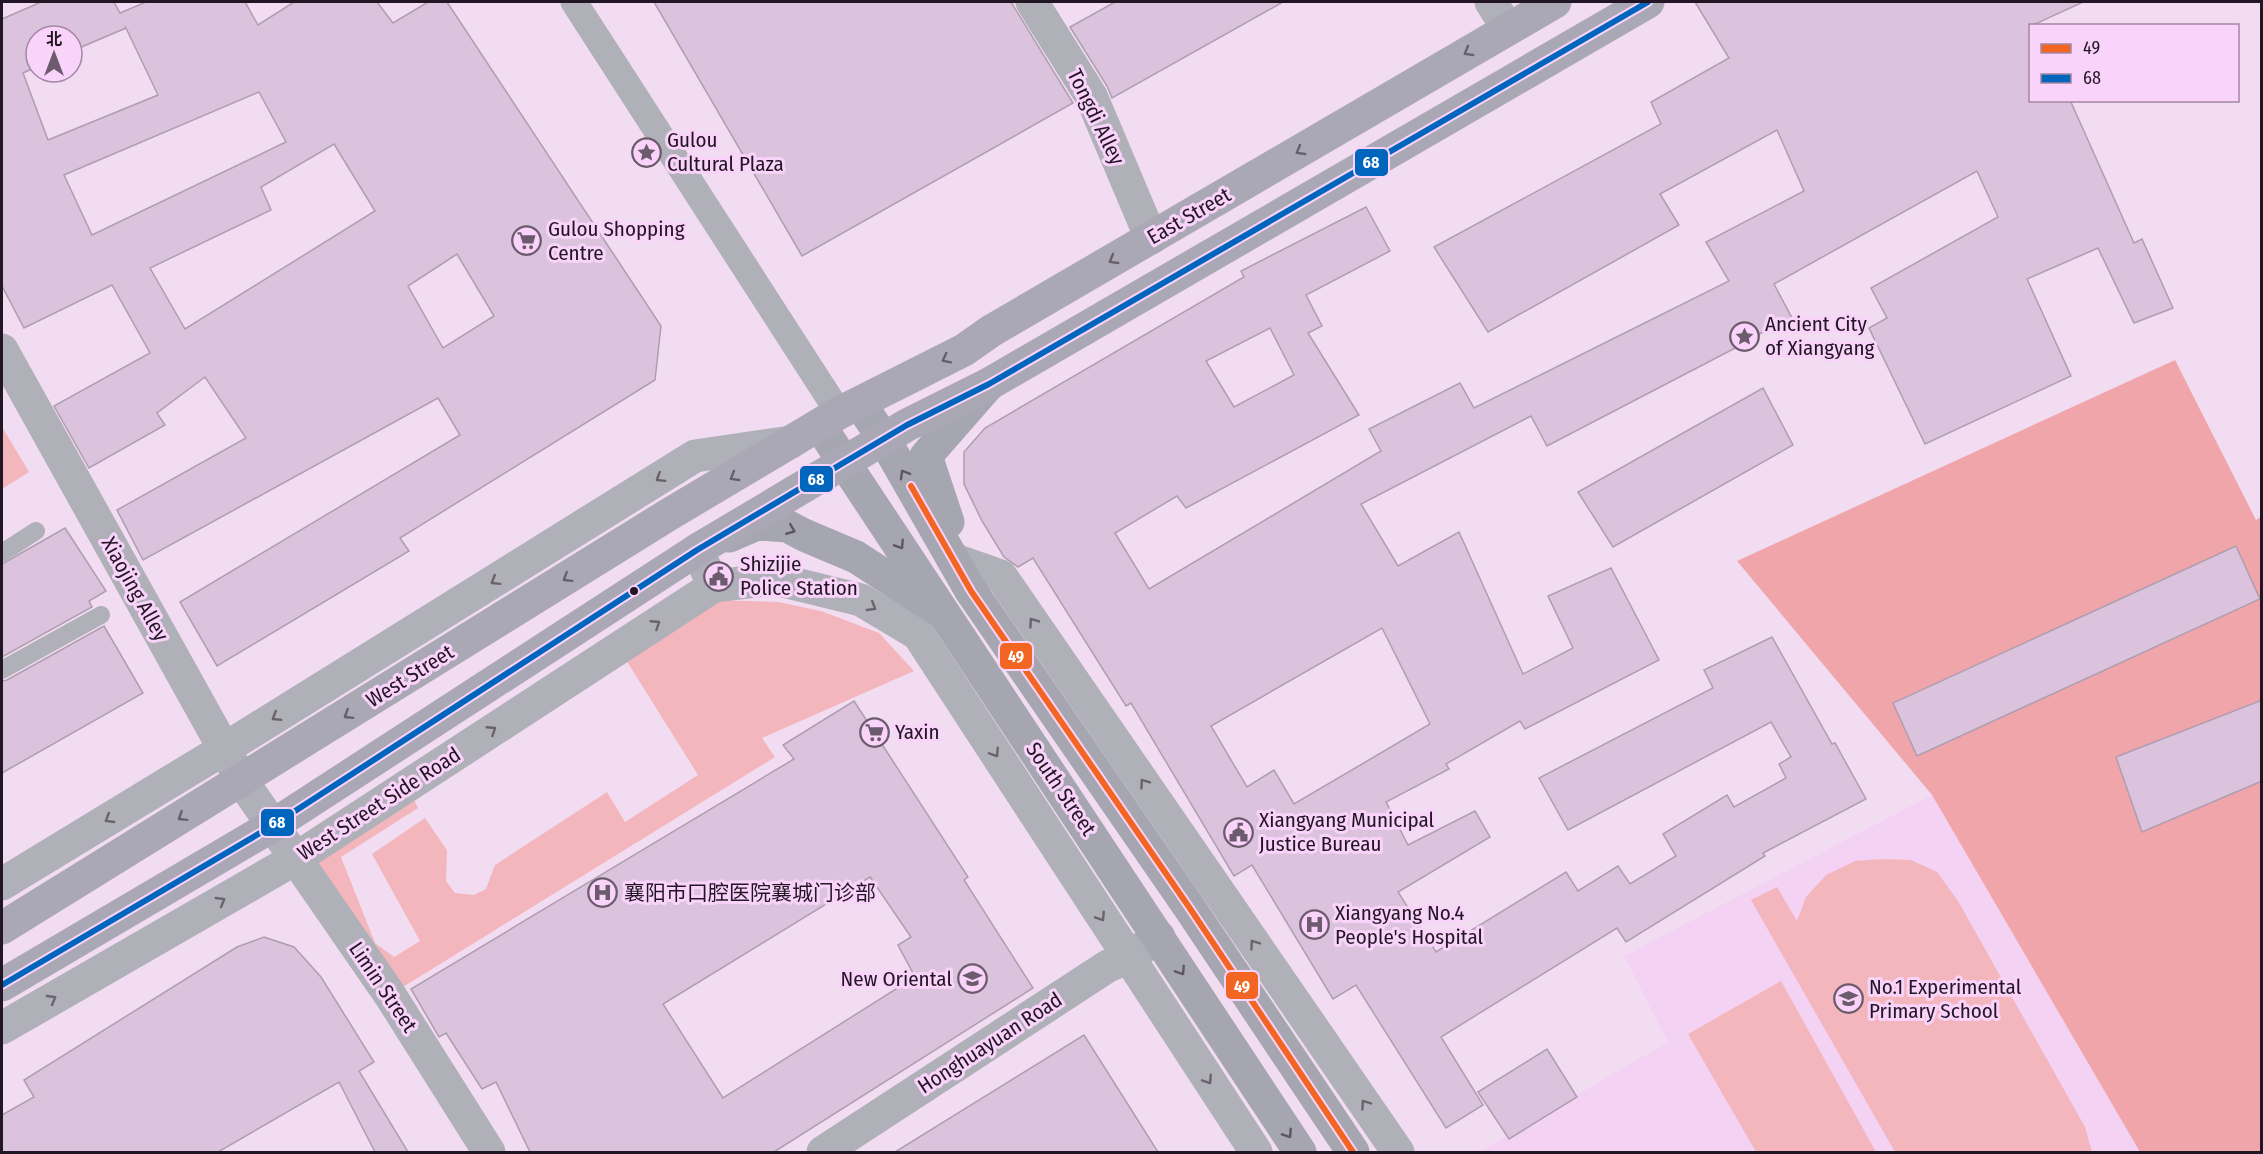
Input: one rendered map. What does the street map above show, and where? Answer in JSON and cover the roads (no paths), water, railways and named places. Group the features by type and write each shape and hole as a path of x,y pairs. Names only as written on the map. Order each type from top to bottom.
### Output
{"main road":[{"name":"East Street","path":"829,421 964,350 992,331 1555,2"},
{"path":"2,985 272,826 697,550 844,462 989,384 1648,2"},
{"path":"966,577 926,456 989,384"},
{"name":"South Street","path":"829,421 884,439 966,577 1353,1152"},
{"name":"South Street","path":"829,421 844,462 1300,1152"},
{"name":"West Street","path":"2,928 668,515 829,421"},
{"path":"697,550 757,524 787,526 856,557 946,615"}],"street":[{"path":"2,884 225,749 695,456 829,421 574,2"},
{"name":"Tongdi Alley","path":"1032,2 1091,96 1151,238"},
{"path":"1491,2 1508,29"},
{"name":"Xiaojing Alley","path":"2,350 242,781 272,826"},
{"path":"697,550 714,586 775,579 861,600 918,634 1256,1152"},
{"path":"966,577 1001,576 1398,1152"},
{"name":"West Street Side Road","path":"2,1028 295,859 714,586"},
{"name":"Limin Street","path":"272,826 390,995 489,1152"},
{"name":"Honghuayuan Road","path":"823,1152 1108,966 1159,937"}],"lane":[{"path":"2,553 36,531"},
{"path":"2,670 101,615"}],"place":[{"name":"Gulou Cultural Plaza","path":"646,152"},
{"name":"Gulou Shopping Centre","path":"527,241"},
{"name":"Ancient City of Xiangyang","path":"1744,336"},
{"name":"Shizijie Police Station","path":"719,576"},
{"name":"Yaxin","path":"874,732"},
{"name":"Xiangyang Municipal Justice Bureau","path":"1238,832"},
{"name":"襄阳市口腔医院襄城门诊部","path":"603,893"},
{"name":"Xiangyang No.4 People's Hospital","path":"1314,925"},
{"name":"New Oriental","path":"973,979"},
{"name":"No.1 Experimental Primary School","path":"1848,999"}]}
